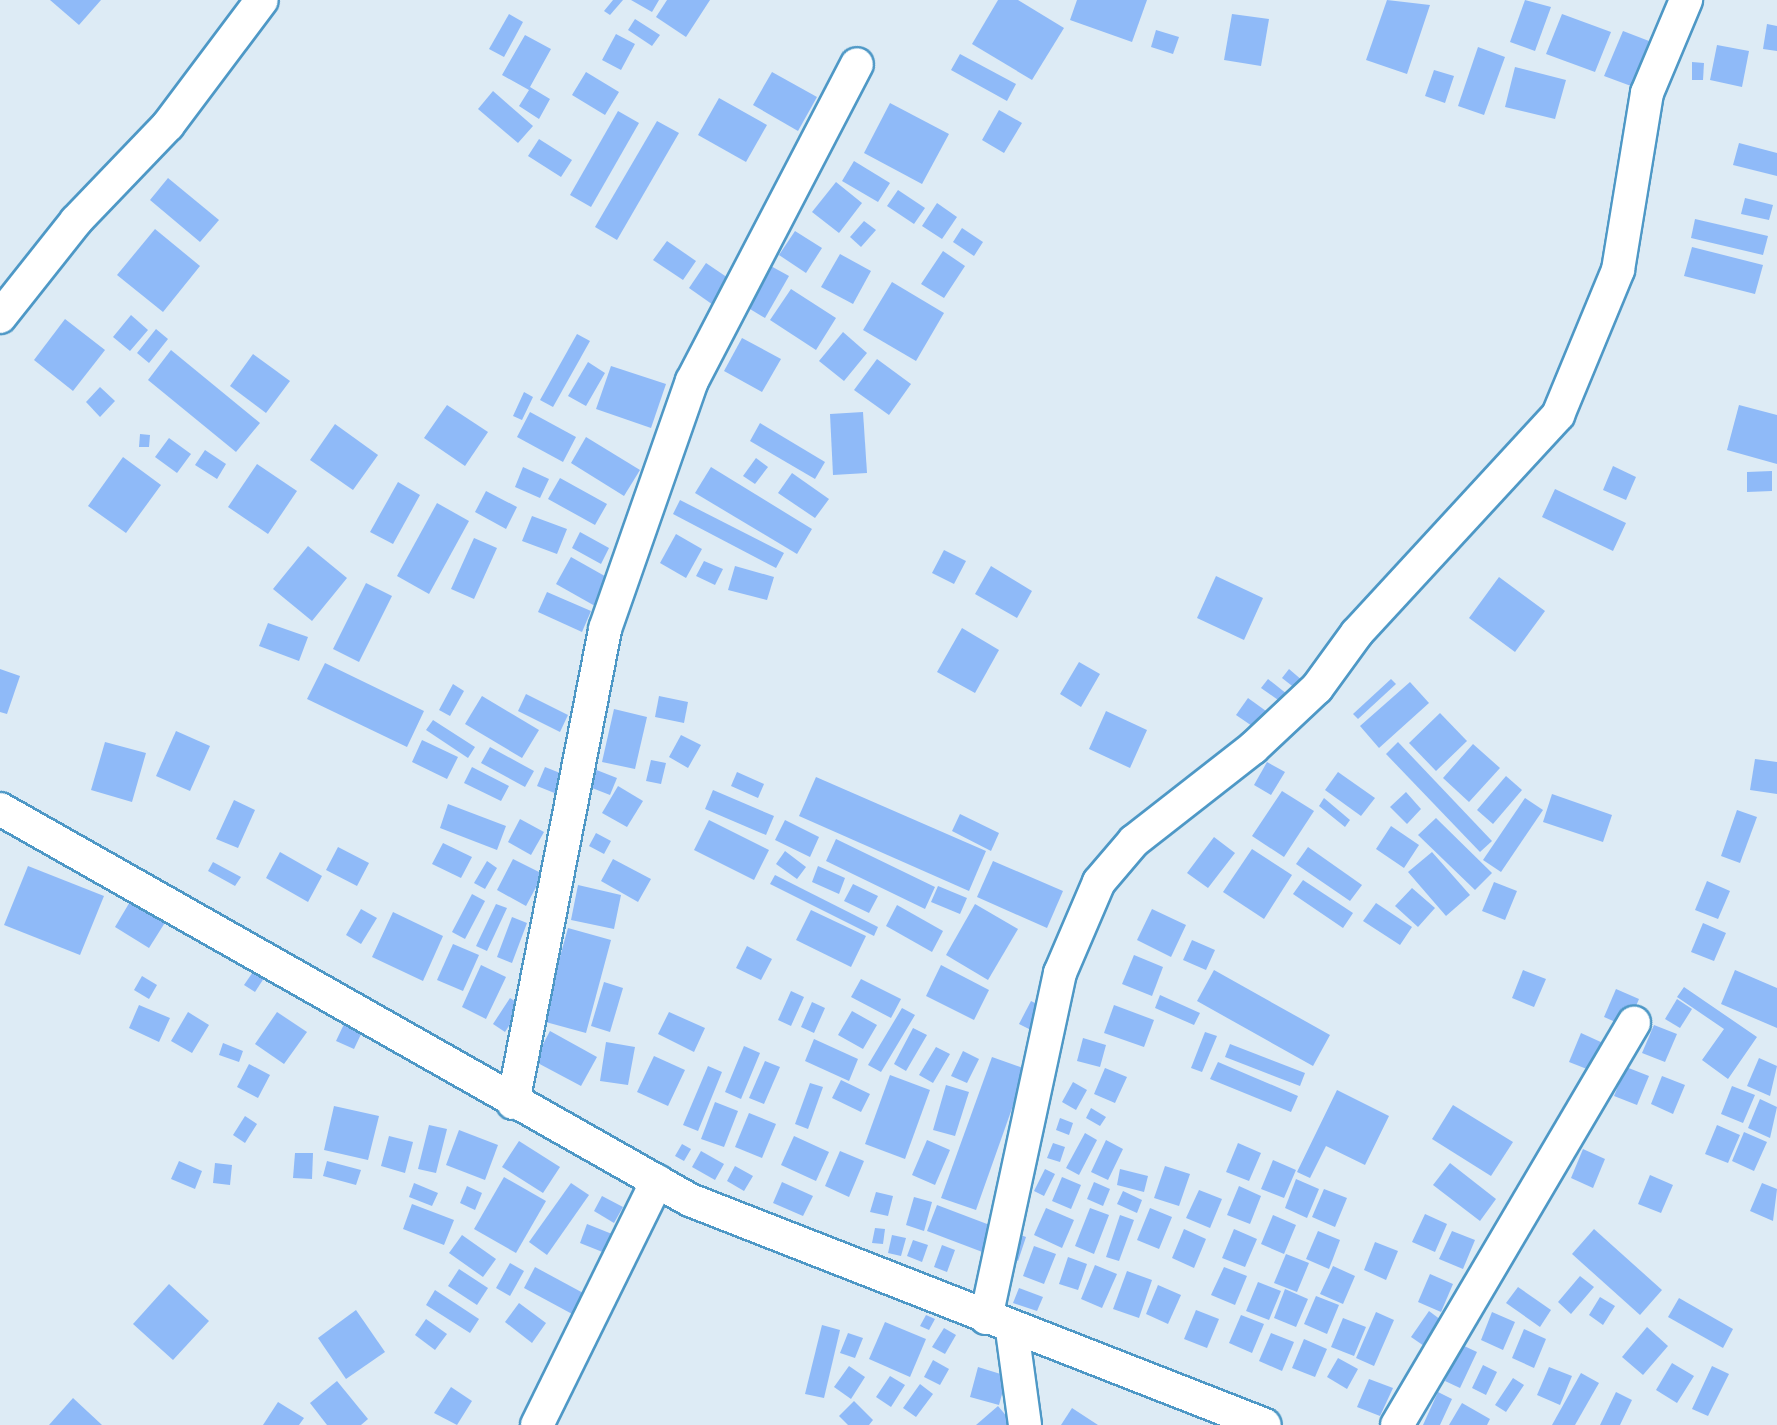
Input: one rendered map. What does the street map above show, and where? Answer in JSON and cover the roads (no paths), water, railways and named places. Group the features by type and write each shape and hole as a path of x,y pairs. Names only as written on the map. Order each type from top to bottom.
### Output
{"street":[{"path":"0,317 76,220 168,125 262,0"},
{"path":"1025,1425 999,1324 1060,973 1099,882 1134,841 1253,748 1317,688 1358,634 1558,415 1618,270 1647,93 1686,0"},
{"path":"514,1104 605,629 692,381 856,64"},
{"path":"0,810 514,1104 657,1181 999,1324 1265,1425"},
{"path":"1397,1425 1634,1023"},
{"path":"536,1425 657,1181"}]}
